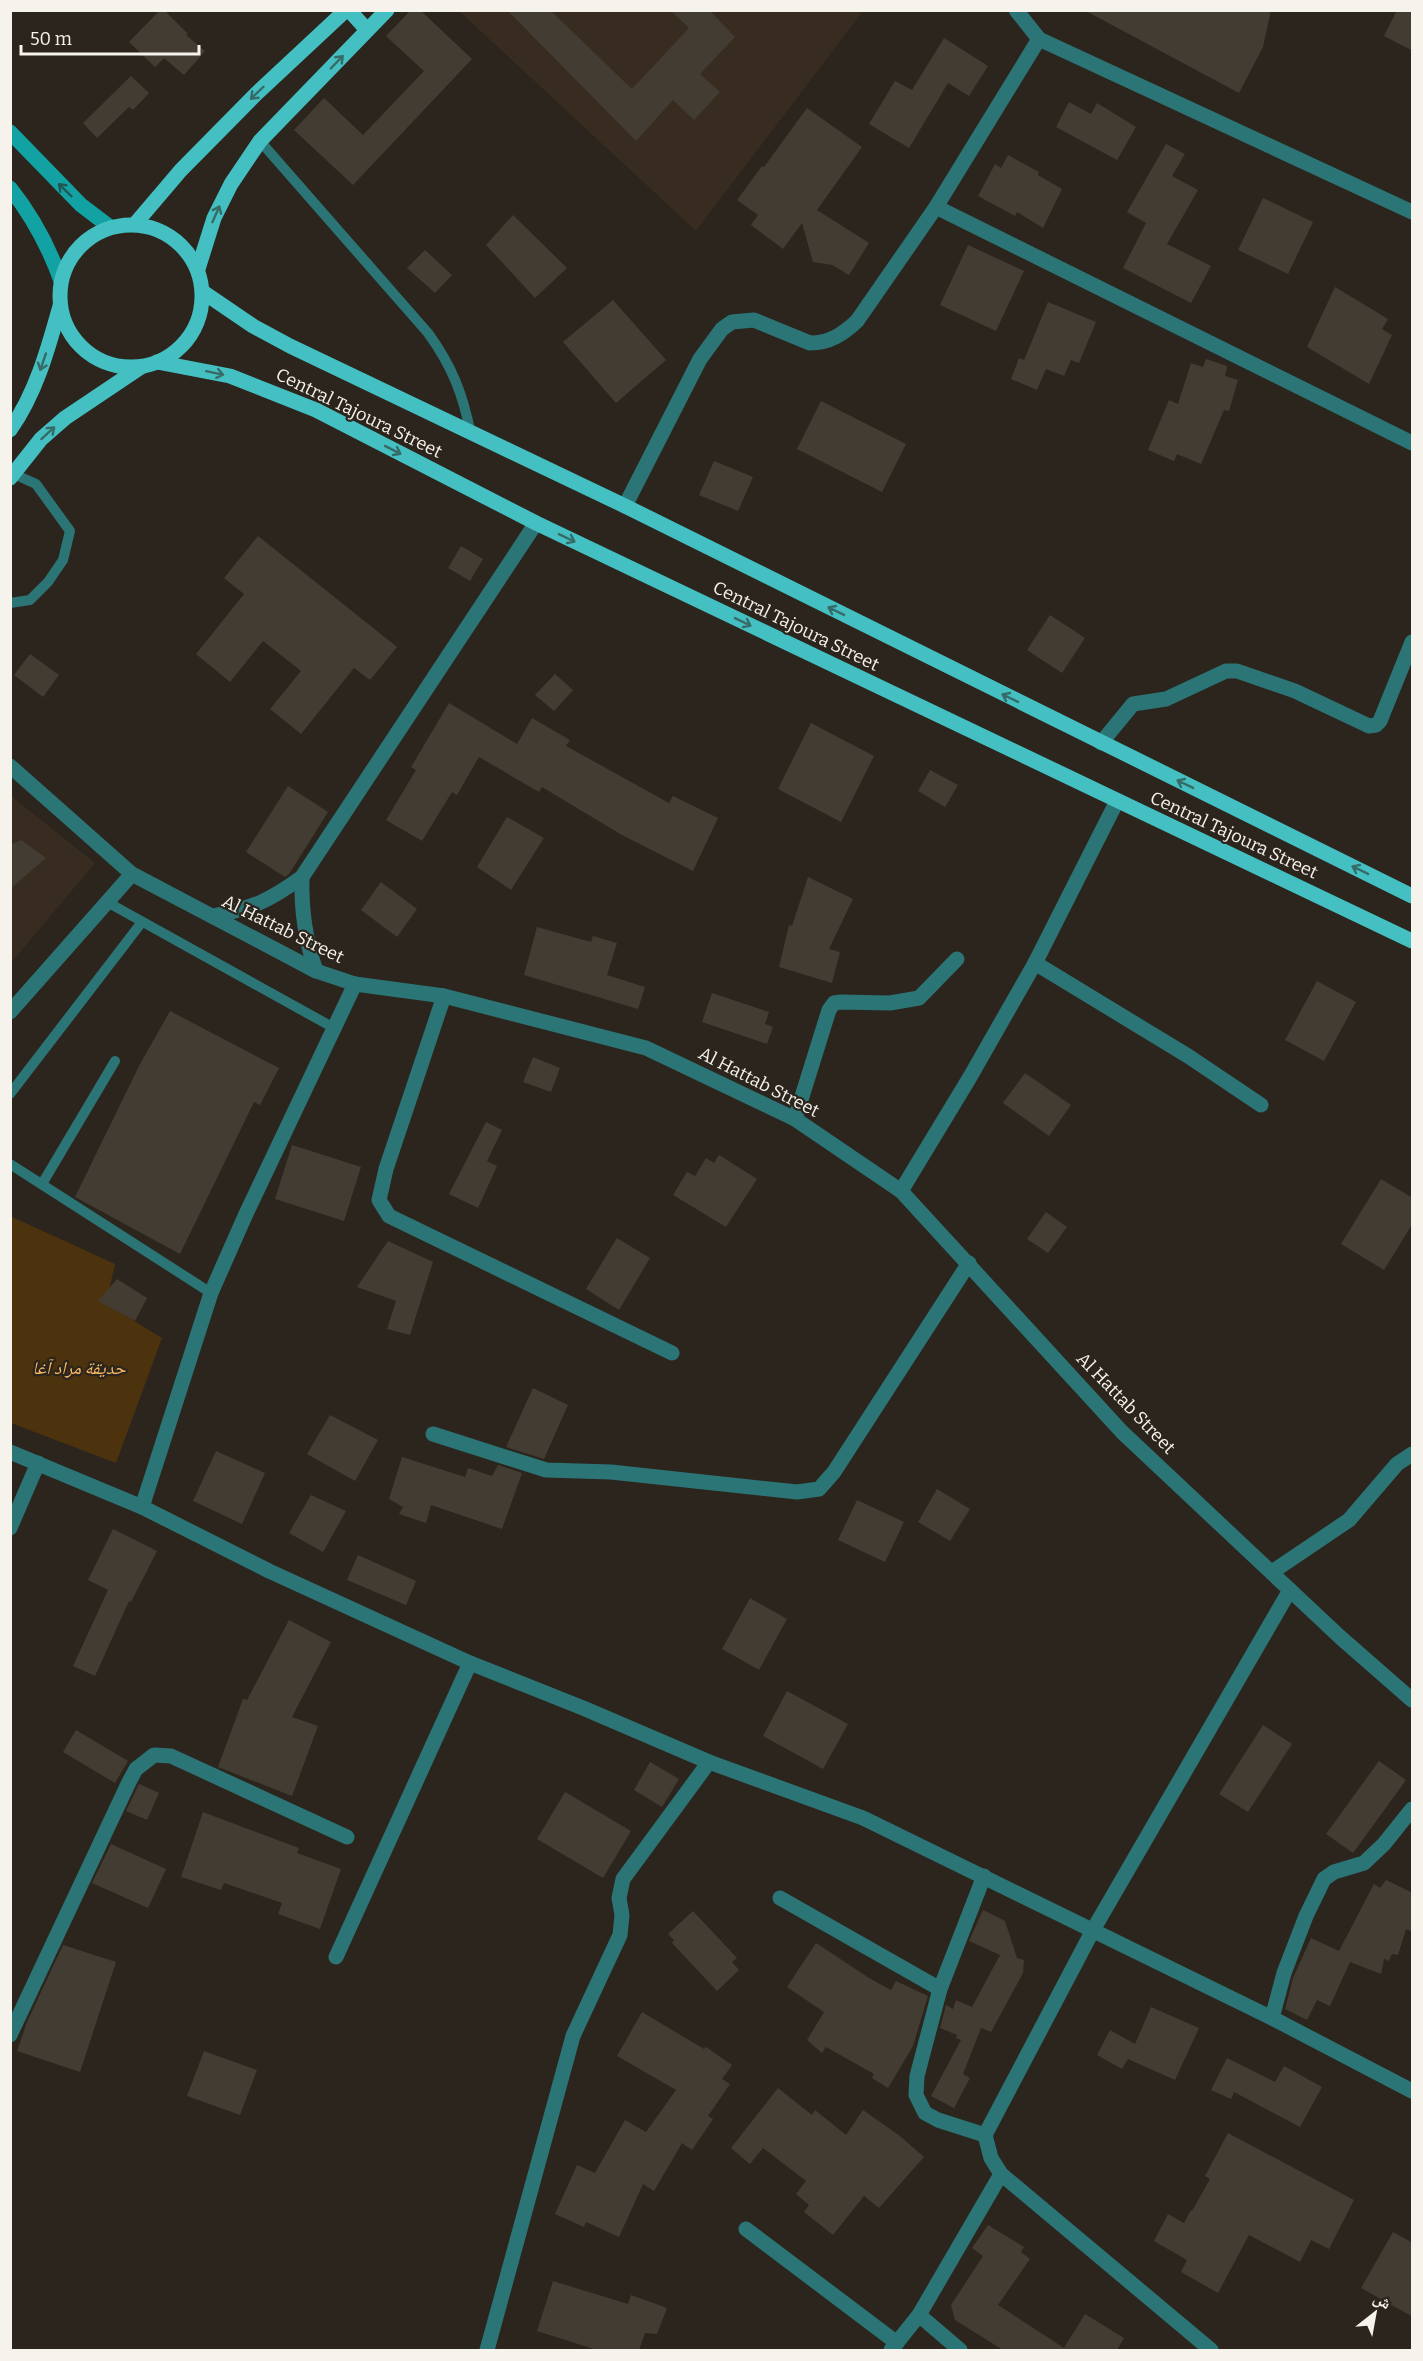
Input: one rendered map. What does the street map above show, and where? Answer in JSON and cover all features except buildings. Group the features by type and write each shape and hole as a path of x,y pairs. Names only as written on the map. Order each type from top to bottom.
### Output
{"main road":[{"path":"135,224 181,170 256,94 347,10 367,30"},
{"path":"198,269 214,218 222,201 261,141 387,10"},
{"path":"10,132 81,205 110,227"},
{"path":"10,188 35,221 61,281"},
{"path":"10,430 42,368 60,306 61,281 70,258 87,239 110,227 135,224 155,229 173,238 187,252 198,269 202,292 200,314 191,335 177,351 158,362 141,367 65,418 41,439 12,476"},
{"path":"202,292 253,326 290,346 471,435 625,506 1413,896"},
{"path":"60,306 66,328 80,346 98,359 119,366 141,367"},
{"name":"Central Tajoura Street","path":"158,362 230,376 316,410 536,523 1413,941"}],"street":[{"path":"1016,10 1039,39 1413,212"},
{"path":"625,506 700,359 722,329 732,322 754,320 810,342 832,339 845,332 857,321 936,207 1039,39"},
{"path":"936,207 1413,443"},
{"path":"213,916 248,909 265,902 302,877 536,523"},
{"path":"1101,743 1134,704 1166,699 1226,670 1237,671 1294,691 1369,726 1376,725 1380,721 1413,642"},
{"name":"Al Hattab Street","path":"10,766 132,874 316,972 355,984 444,996 646,1048 795,1119 901,1191 1122,1431 1290,1590 1413,1700"},
{"path":"901,1191 1035,963 1117,801"},
{"path":"10,1012 132,874"},
{"path":"302,877 301,907 304,928 316,972"},
{"path":"795,1119 829,1010 834,1004 841,1002 890,1003 919,998 957,959"},
{"path":"1035,963 1188,1056 1261,1105"},
{"path":"142,1508 211,1293 355,984"},
{"path":"444,996 386,1168 379,1200 389,1216 672,1353"},
{"path":"433,1434 546,1470 611,1472 796,1492 819,1489 834,1472 969,1263"},
{"path":"10,1452 142,1508 269,1572 470,1663 709,1762 864,1818 1272,2018 1413,2091"},
{"path":"1272,1572 1349,1520 1397,1464 1413,1454"},
{"path":"10,1527 38,1462"},
{"path":"1211,2350 1001,2174 991,2158 985,2135 1093,1930 1290,1590"},
{"path":"336,1957 470,1663"},
{"path":"10,2035 129,1782 136,1769 154,1755 171,1756 347,1837"},
{"path":"487,2350 573,2036 620,1935 622,1915 619,1898 623,1879 709,1762"},
{"path":"1272,2018 1284,1973 1306,1916 1324,1879 1334,1872 1364,1863 1384,1844 1413,1809"},
{"path":"984,1876 940,1989 918,2076 916,2095 924,2113 938,2120 985,2135"},
{"path":"780,1898 940,1989"},
{"path":"746,2229 894,2347 919,2315 1001,2174"},
{"path":"919,2315 960,2350"}],"lane":[{"path":"261,141 387,283 443,354 457,379 471,435"},
{"path":"10,603 30,600 48,582 63,560 70,531 36,484 12,476"},
{"path":"107,902 334,1028"},
{"path":"10,1094 142,922"},
{"path":"42,1184 115,1061"},
{"path":"10,1164 211,1293"}],"shaded area":[{"path":"459,11 863,11 696,231"},
{"path":"11,796 95,863 11,963"}],"green space":[{"name":"حديقة مراد آغا","path":"10,1216 115,1264 106,1304 162,1338 116,1463 11,1423"}]}
